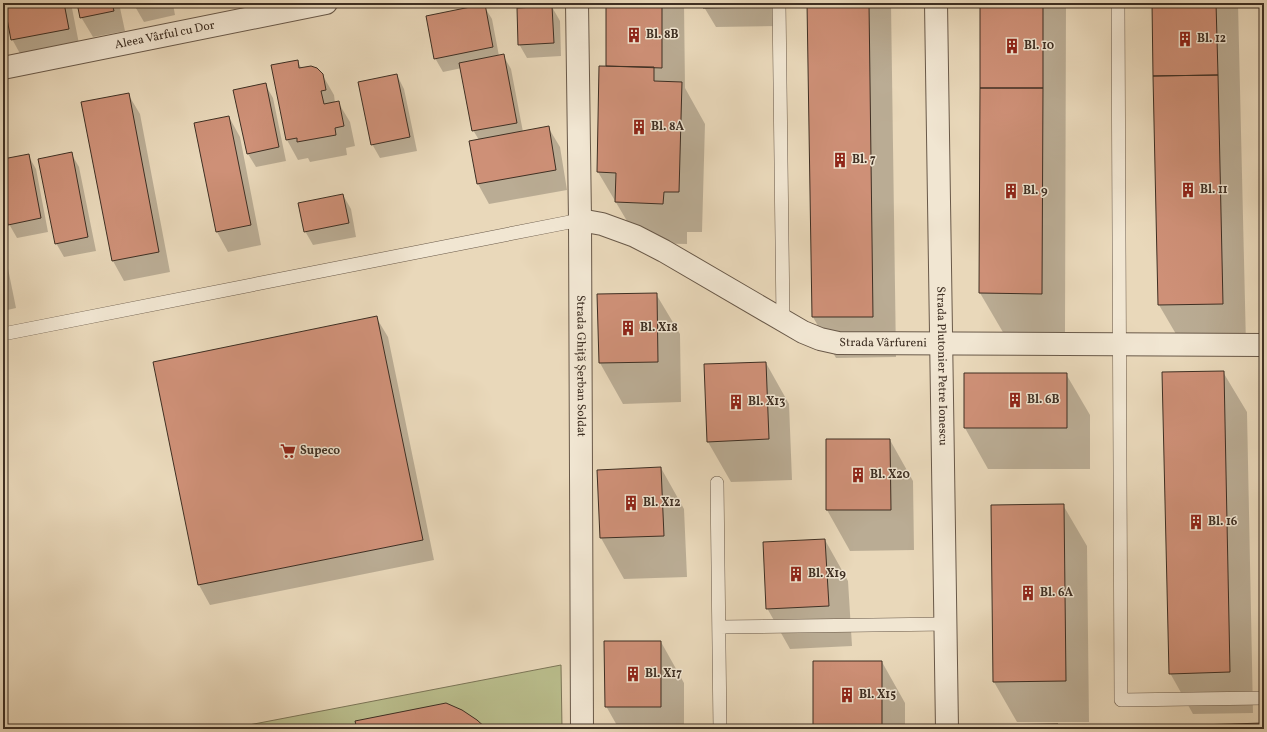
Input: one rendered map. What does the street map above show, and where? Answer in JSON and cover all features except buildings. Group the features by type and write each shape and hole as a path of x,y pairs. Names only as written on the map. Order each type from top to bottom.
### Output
{"street":[{"name":"Aleea Vârful cu Dor","path":"3,68 326,3"},
{"name":"Strada Ghiță Șerban Soldat","path":"577,3 580,220 582,729"},
{"name":"Strada Plutonier Petre Ionescu","path":"936,3 947,729"},
{"name":"Strada Vârfureni","path":"580,220 602,224 635,236 664,251 803,332 820,339 838,343 1264,345"}],"lane":[{"path":"778,3 783,319"},
{"path":"1118,3 1121,700 1264,698"},
{"path":"3,334 580,220"},
{"path":"717,483 720,729"},
{"path":"719,627 946,624"}],"green space":[{"path":"561,665 562,729 228,729"}],"place":[{"name":"Bl. 8B","path":"634,35"},
{"name":"Bl. 12","path":"1185,39"},
{"name":"Bl. 10","path":"1012,46"},
{"name":"Bl. 8A","path":"639,127"},
{"name":"Bl. 7","path":"840,160"},
{"name":"Bl. 11","path":"1188,190"},
{"name":"Bl. 9","path":"1011,191"},
{"name":"Bl. X18","path":"628,328"},
{"name":"Bl. 6B","path":"1015,400"},
{"name":"Bl. X13","path":"736,402"},
{"name":"Supeco","path":"288,451"},
{"name":"Bl. X20","path":"858,475"},
{"name":"Bl. X12","path":"631,503"},
{"name":"Bl. 16","path":"1196,522"},
{"name":"Bl. X19","path":"796,574"},
{"name":"Bl. 6A","path":"1028,593"},
{"name":"Bl. X17","path":"633,674"},
{"name":"Bl. X15","path":"847,695"}]}
